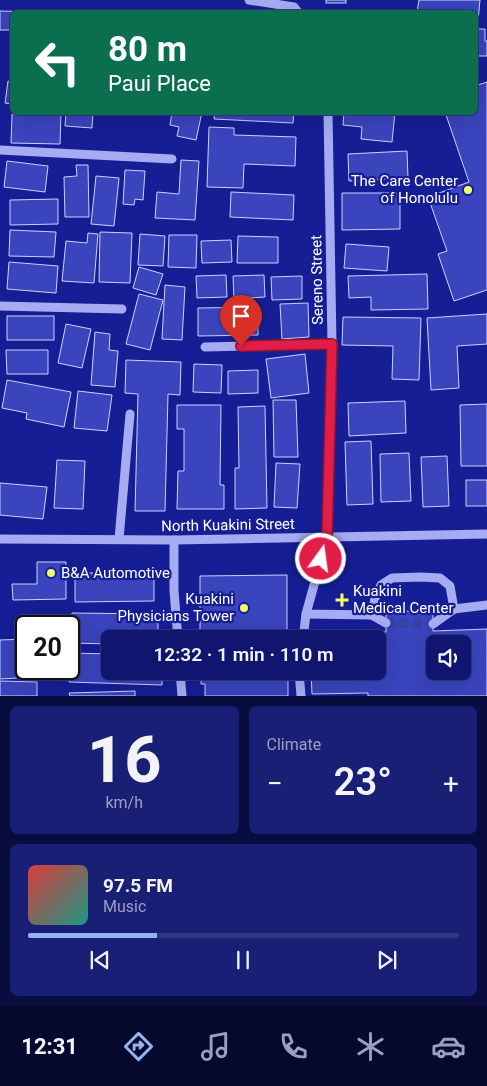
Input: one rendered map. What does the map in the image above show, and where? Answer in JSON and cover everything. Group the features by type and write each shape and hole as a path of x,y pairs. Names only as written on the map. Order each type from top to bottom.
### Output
{"street":[{"path":"249,0 294,7 296,10"},
{"name":"Sereno Street","path":"304,630 306,614 327,538 332,344 328,115"},
{"path":"0,150 172,159"},
{"path":"0,306 122,309"},
{"path":"205,346 332,344"},
{"path":"119,539 130,414"},
{"name":"North Kuakini Street","path":"0,539 174,540 487,534"},
{"path":"174,540 174,591 177,630"},
{"path":"372,614 380,585 392,578 440,578 450,586 454,609"},
{"path":"433,624 454,609 487,606"},
{"path":"306,614 372,614 386,623"},
{"path":"181,680 182,696"},
{"path":"300,680 301,696"}],"building":[{"path":"326,0 346,0 346,3 326,3"},
{"path":"419,0 480,0 478,21 478,10 417,10"},
{"path":"0,11 10,11 10,30 0,30"},
{"path":"478,29 485,29 487,56 478,56"},
{"path":"8,81 10,82 10,104 5,103"},
{"name":"The Care Center of Honolulu","path":"487,82 487,290 454,301 438,254 447,251 428,197 469,182 446,115 478,115 478,85"},
{"path":"12,115 61,115 60,144 11,143"},
{"path":"66,115 93,115 92,128 65,126"},
{"path":"172,115 201,115 196,140 177,136 179,127 170,125"},
{"path":"215,115 294,115 293,123 214,119"},
{"path":"344,115 395,115 392,142 361,139 362,127 343,125"},
{"path":"209,127 234,128 234,135 296,137 295,166 244,164 243,188 207,187"},
{"path":"407,151 408,178 349,181 348,154"},
{"path":"181,160 199,161 195,220 155,218 157,192 179,194"},
{"path":"7,161 48,166 45,192 4,187"},
{"path":"76,165 88,165 89,217 65,217 64,177 77,176"},
{"path":"125,170 145,171 143,200 135,199 134,205 123,204"},
{"path":"96,176 119,178 114,226 91,224"},
{"path":"231,192 294,195 293,220 230,217"},
{"path":"342,193 400,193 400,229 342,230"},
{"path":"58,199 58,224 10,225 10,200"},
{"path":"10,230 56,232 54,257 9,256"},
{"path":"100,232 132,233 130,283 99,282"},
{"path":"88,233 98,234 94,283 62,281 66,241 87,243"},
{"path":"140,234 165,236 163,266 138,265"},
{"path":"169,235 197,235 196,268 168,267"},
{"path":"238,236 278,237 278,263 237,263"},
{"path":"231,240 232,262 202,263 201,241"},
{"path":"346,244 389,247 387,271 344,268"},
{"path":"9,262 58,266 56,293 7,289"},
{"path":"139,267 163,274 156,295 133,288"},
{"path":"427,274 428,309 371,310 371,297 349,298 348,276"},
{"path":"226,275 227,297 197,298 196,276"},
{"path":"264,275 265,297 234,299 233,276"},
{"path":"302,276 302,299 272,300 271,277"},
{"path":"165,285 185,287 182,340 162,339"},
{"path":"139,294 163,300 150,350 126,344"},
{"path":"308,303 309,337 282,339 280,304"},
{"path":"258,307 258,335 198,336 198,308"},
{"path":"487,314 487,344 457,346 459,388 431,390 427,318"},
{"path":"7,316 54,316 54,340 7,340"},
{"path":"343,317 421,318 419,380 392,379 393,346 342,345"},
{"path":"66,324 91,329 82,368 58,363"},
{"path":"95,332 110,334 109,350 118,351 115,387 91,385"},
{"path":"6,350 48,350 48,374 7,374"},
{"path":"305,354 309,393 271,398 266,359"},
{"path":"126,360 181,362 180,395 168,394 165,511 135,511 138,394 125,393"},
{"path":"194,364 222,365 221,393 193,392"},
{"path":"258,370 258,393 228,394 228,371"},
{"path":"7,380 71,392 64,427 26,419 27,413 2,408"},
{"path":"78,391 112,395 107,431 74,428"},
{"path":"273,400 296,400 298,457 274,457"},
{"path":"405,401 406,433 349,436 348,403"},
{"path":"487,404 487,466 461,466 460,405"},
{"path":"177,405 221,405 220,485 224,485 224,509 177,509 178,471 184,471 184,429 177,429"},
{"path":"265,406 267,508 235,509 235,468 239,468 238,407"},
{"path":"371,441 373,504 347,505 345,442"},
{"path":"409,453 411,501 381,502 380,454"},
{"path":"447,456 449,506 423,507 421,457"},
{"path":"57,460 85,461 83,509 54,508"},
{"path":"276,463 300,464 297,508 274,507"},
{"path":"466,480 487,480 487,506 466,506"},
{"path":"0,483 47,487 43,519 0,515"},
{"name":"B&A Automotive","path":"37,562 66,562 66,599 13,600 12,584 37,584"},
{"path":"75,573 154,573 154,601 75,602"},
{"name":"Kuakini Physicians Tower","path":"287,575 287,630 200,630 200,576"},
{"name":"Kuakini Medical Center","path":"433,610 433,631 487,629 487,696 368,696 368,693 312,694 311,680 386,680 386,612"},
{"path":"72,613 158,614 158,630 101,630 101,644 80,643 80,615 72,615"},
{"path":"15,639 15,678 0,679 0,640"},
{"path":"80,653 101,654 101,680 162,680 162,685 69,682 69,680 80,680"},
{"path":"201,680 288,680 288,696 205,696 205,684 201,684"},
{"path":"0,681 37,682 37,696 0,696"},
{"path":"135,691 135,696 70,696 69,693"}],"tunnel":[{"path":"386,623 433,624"}],"place":[{"name":"The Care Center of Honolulu","path":"468,190"},
{"name":"B&A Automotive","path":"51,573"},
{"name":"Kuakini Medical Center","path":"342,600"},
{"name":"Kuakini Physicians Tower","path":"244,608"}],"route":[{"path":"241,346 332,344 327,538 321,559"}]}
